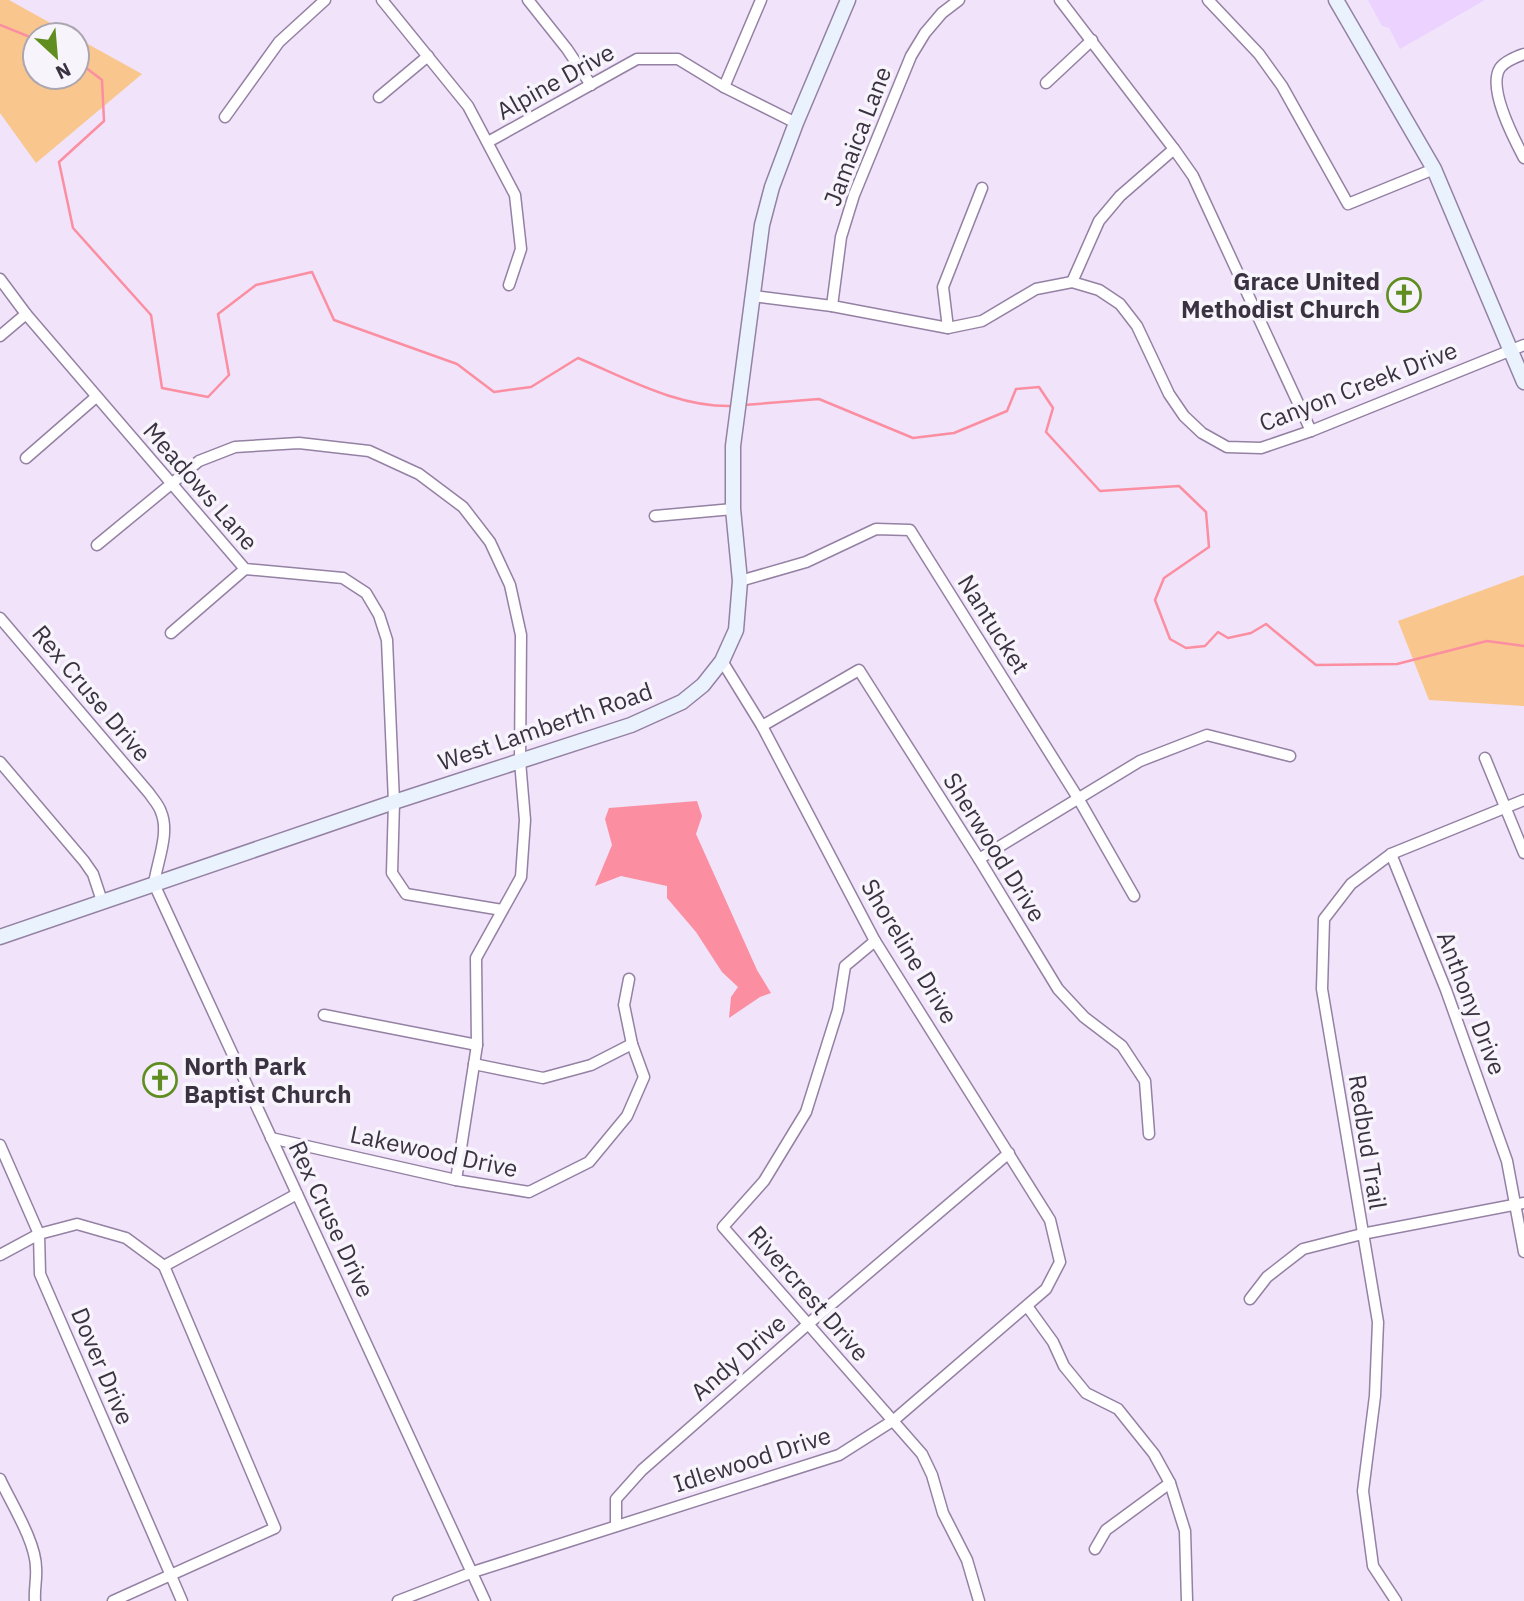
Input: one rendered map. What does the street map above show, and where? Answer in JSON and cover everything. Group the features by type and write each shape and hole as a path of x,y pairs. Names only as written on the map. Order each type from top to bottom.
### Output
{"street":[{"path":"225,117 279,42 326,0"},
{"path":"382,0 468,106 515,195 521,249 509,285"},
{"path":"528,0 567,49 591,85"},
{"path":"724,87 761,0"},
{"name":"West Lamberth Road","path":"0,937 394,802 631,725 682,702 703,685 722,661 736,630 740,581 733,509 733,446 762,225 772,187 796,123 848,0"},
{"name":"Jamaica Lane","path":"832,306 841,237 854,195 911,56 942,13 959,0"},
{"path":"1060,0 1193,176 1311,431"},
{"path":"1208,0 1259,54 1282,86 1348,204 1434,169"},
{"path":"1341,2 1434,169 1518,347 1524,382"},
{"path":"1046,83 1091,40"},
{"path":"1524,54 1500,68 1496,84 1513,138 1524,158"},
{"path":"379,97 428,56"},
{"name":"Alpine Drive","path":"488,142 637,60 678,59 724,87 796,123"},
{"path":"752,296 832,306 948,328 982,321 1036,289 1072,282 1099,221 1120,196 1174,149"},
{"path":"948,328 943,287 982,188"},
{"name":"Meadows Lane","path":"0,279 96,397 245,569 343,578 366,593 379,615 387,640 394,802 392,873 406,894 502,910"},
{"name":"Canyon Creek Drive","path":"1072,282 1099,290 1120,304 1137,326 1169,394 1184,416 1202,433 1227,447 1261,448 1311,431 1518,347"},
{"path":"0,336 26,314"},
{"path":"26,458 96,397"},
{"path":"97,545 200,461 235,447 299,443 369,451 419,474 463,507 490,542 510,585 521,635 520,761 526,820 521,877 476,958 477,1045 456,1180"},
{"path":"655,516 733,509"},
{"name":"Nantucket","path":"740,581 806,562 876,529 910,530 1078,798 1133,895"},
{"path":"171,634 245,569"},
{"name":"Rex Cruse Drive","path":"0,618 149,793 161,811 164,835 154,884 485,1601"},
{"name":"Shoreline Drive","path":"722,661 762,726 875,942 1050,1220 1060,1262"},
{"name":"Sherwood Drive","path":"762,726 859,670 1058,989 1084,1017 1122,1046 1145,1081 1149,1133"},
{"path":"979,859 1140,761 1208,735 1290,756"},
{"path":"1485,758 1524,853"},
{"path":"0,762 84,861 93,874 102,901"},
{"name":"Redbud Trail","path":"1396,1601 1373,1566 1363,1491 1375,1396 1378,1322 1322,989 1324,919 1351,884 1391,854 1524,800"},
{"name":"Anthony Drive","path":"1391,854 1446,990 1503,1148 1520,1204 1524,1252"},
{"name":"Rivercrest Drive","path":"875,942 845,966 838,1010 806,1111 764,1181 723,1227 922,1454 932,1475 943,1513 967,1560 979,1601"},
{"name":"Lakewood Drive","path":"271,1138 456,1180 529,1192 589,1162 627,1116 644,1077 632,1044 624,1005 629,978"},
{"path":"324,1015 477,1045"},
{"path":"474,1064 543,1078 591,1065 632,1044"},
{"name":"Dover Drive","path":"0,1144 39,1234 40,1274 182,1601"},
{"name":"Andy Drive","path":"616,1526 615,1499 642,1470 1009,1153"},
{"path":"164,1266 297,1194"},
{"path":"1250,1299 1267,1277 1303,1249 1362,1234 1520,1204"},
{"path":"0,1255 39,1234 77,1224 126,1238 164,1266 275,1528 113,1601"},
{"name":"Idlewood Drive","path":"403,1600 473,1572 839,1455 894,1420 1027,1306 1046,1289 1060,1262"},
{"path":"1027,1306 1053,1342 1064,1366 1086,1393 1118,1409 1154,1454 1170,1483 1185,1531 1187,1601"},
{"path":"0,1479 32,1546 37,1567 35,1601"},
{"path":"1095,1549 1106,1530 1170,1483"}],"shaded area":[{"path":"0,0 9,0 47,21 21,21 21,91 91,91 91,46 142,74 36,163 0,113"},
{"path":"1368,0 1485,0 1400,49 1389,28 1382,26"},
{"path":"1524,575 1524,706 1429,700 1398,621"},
{"path":"697,801 702,816 696,834 757,970 771,993 760,997 729,1018 731,997 738,987 722,972 696,932 667,898 667,886 621,876 595,886 612,845 605,819 609,808"}],"waterway":[{"path":"0,25 21,33"},
{"path":"91,72 102,80 104,121 59,162 73,228 151,315 162,388 208,397 229,375 218,314 256,285 312,272 334,320 457,364 494,392 531,387 578,358 654,391 693,402 734,406"},
{"path":"744,405 819,399 913,438 954,433 1007,411 1016,389 1039,387 1053,408 1046,432 1100,491 1179,486 1206,512 1209,547 1164,578 1155,600 1170,639 1186,648 1205,646 1218,632 1228,638 1251,633 1266,624 1316,665 1397,664 1487,641 1524,646"}],"place":[{"name":"Grace United Methodist Church","path":"1404,295"},
{"name":"North Park Baptist Church","path":"160,1080"}]}
